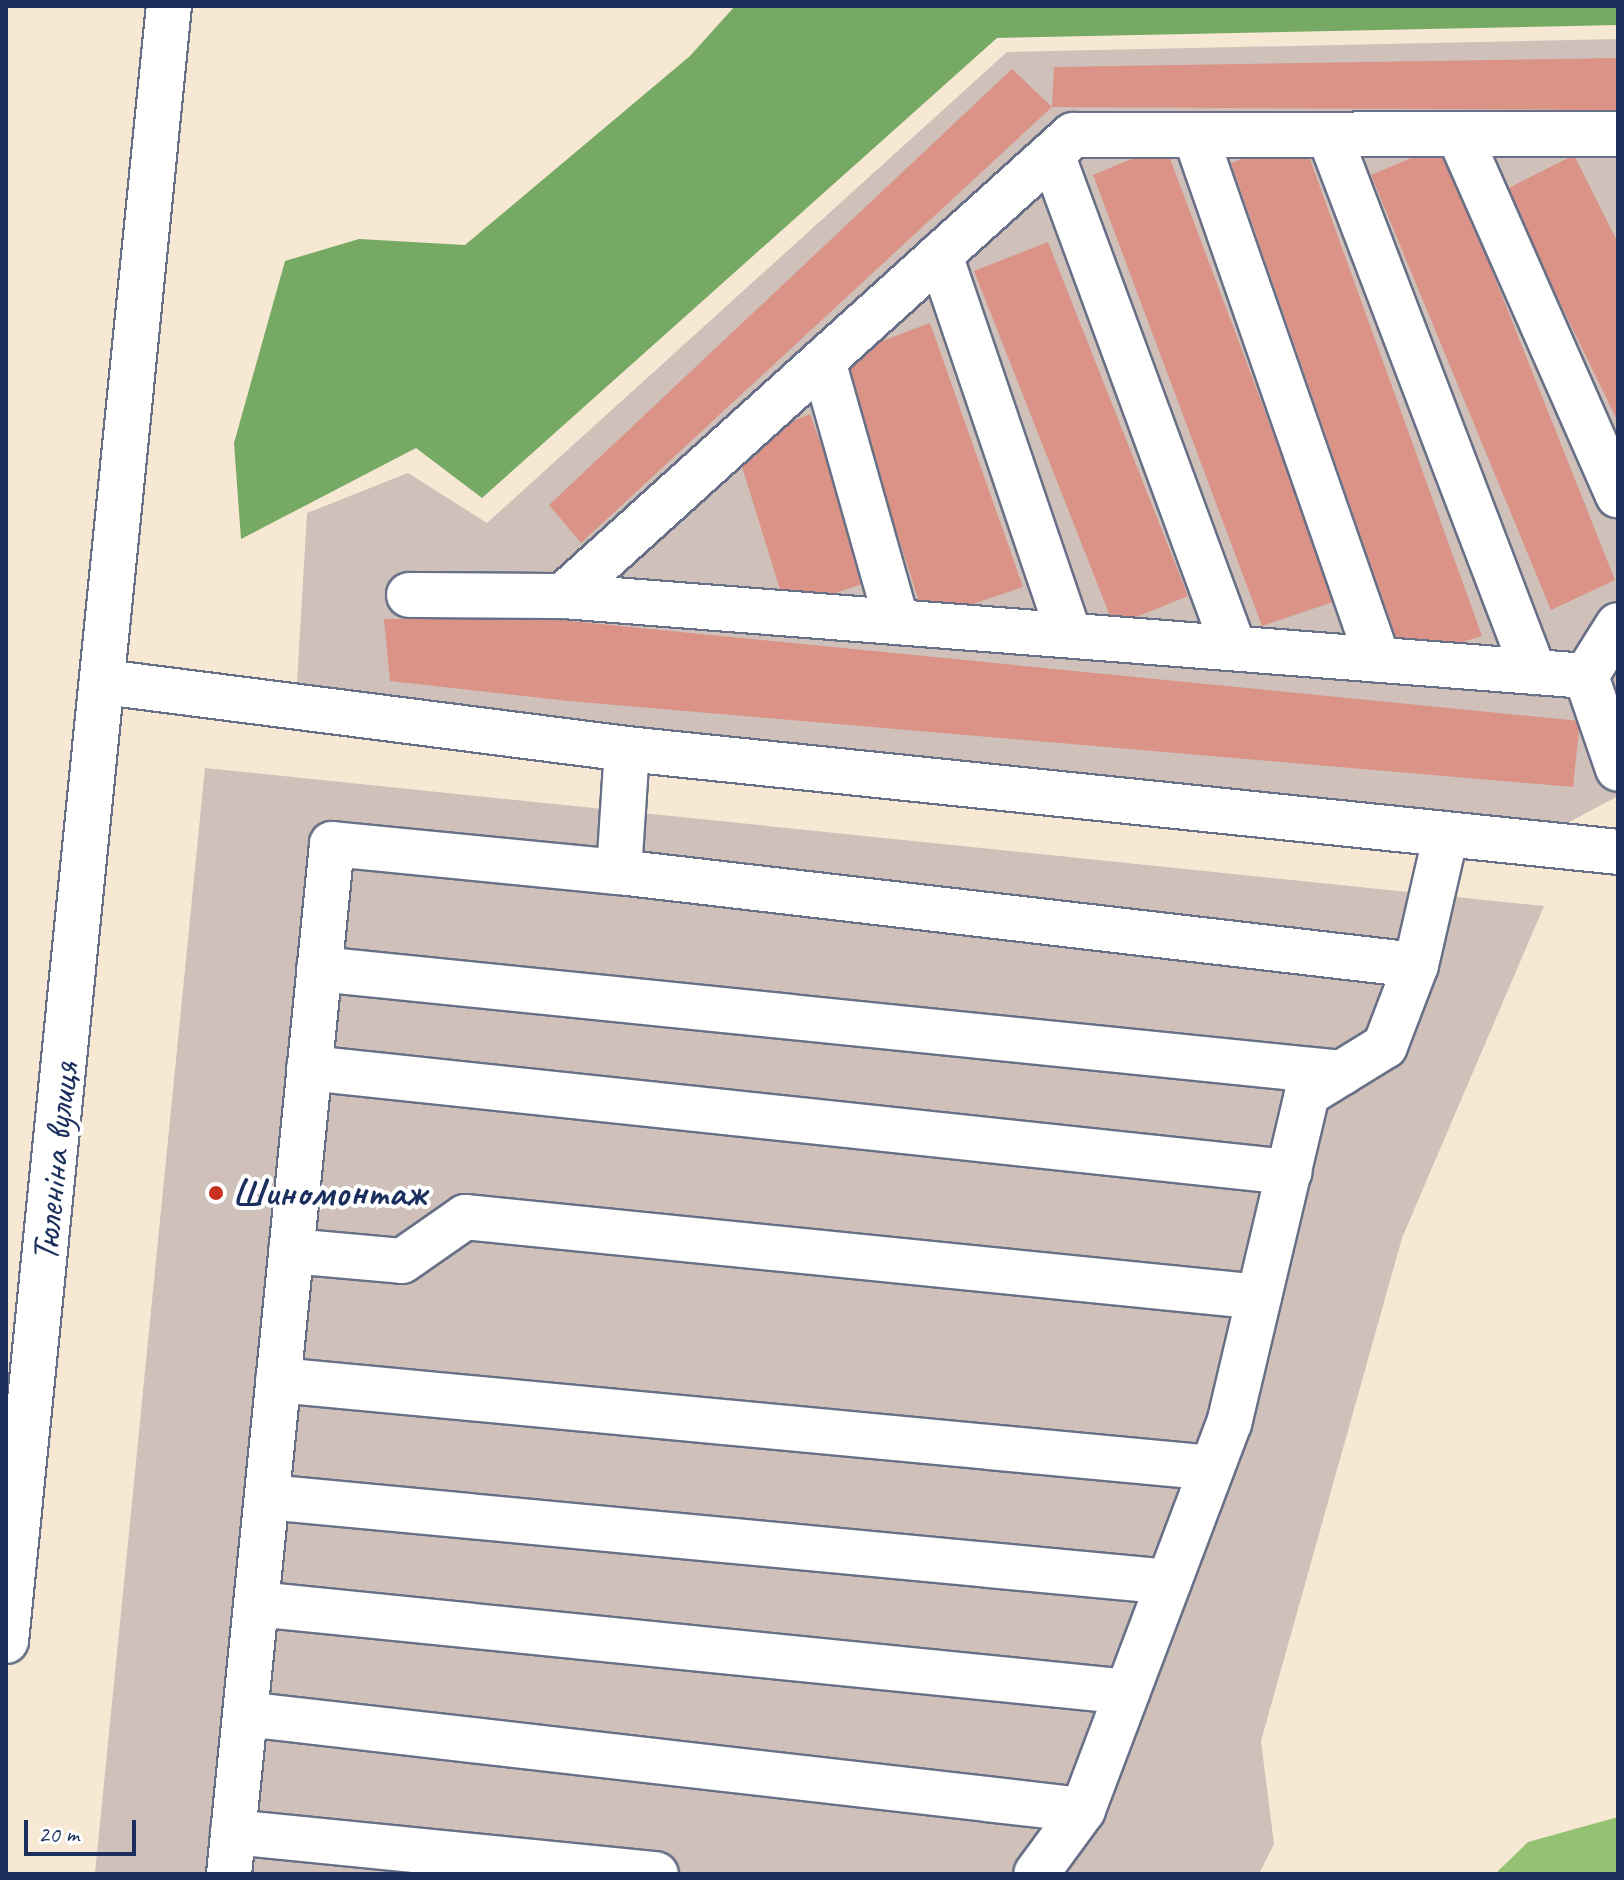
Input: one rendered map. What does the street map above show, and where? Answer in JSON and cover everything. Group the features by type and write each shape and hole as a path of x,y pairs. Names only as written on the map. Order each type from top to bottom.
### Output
{"street":[{"name":"Тюленіна вулиця","path":"6,1641 169,6"},
{"path":"563,596 1073,135 1459,135 1613,144"},
{"path":"1195,135 1378,660"},
{"path":"1329,135 1534,672"},
{"path":"1459,135 1618,496"},
{"path":"1052,154 1234,648"},
{"path":"940,255 1069,635"},
{"path":"823,361 897,622"},
{"path":"409,595 563,596 1586,676"},
{"path":"1586,676 1618,625"},
{"path":"1586,676 1618,769"},
{"path":"104,682 627,749 1618,852"},
{"path":"619,872 627,749"},
{"path":"1036,1874 1083,1810 1229,1423 1307,1094 1385,1046 1416,965 1446,834"},
{"path":"656,1874 231,1853 332,844 619,872 1416,965"},
{"path":"319,969 1342,1073"},
{"path":"309,1068 1289,1172"},
{"path":"291,1251 402,1261 465,1217 1259,1297"},
{"path":"278,1380 1212,1468"},
{"path":"267,1497 1169,1582"},
{"path":"256,1604 1128,1692"},
{"path":"245,1714 1083,1810"}],"shaded area":[{"path":"1618,39 1618,796 1558,828 296,700 307,513 408,473 487,523 1007,52"},
{"path":"205,768 1544,906 1402,1238 1261,1741 1274,1844 1259,1874 95,1874"}],"green space":[{"path":"735,6 1618,6 1618,25 997,38 482,498 416,448 241,539 234,443 285,261 359,239 465,245 690,56"},
{"path":"1618,1817 1618,1874 1495,1874 1528,1842"}],"building":[{"path":"1618,58 1618,110 1052,107 1054,67"},
{"path":"1012,69 1052,107 581,543 549,505"},
{"path":"1302,137 1482,636 1404,660 1231,163"},
{"path":"1165,145 1336,601 1262,626 1093,175"},
{"path":"1442,145 1615,580 1551,610 1371,175"},
{"path":"1574,155 1618,243 1618,422 1505,190"},
{"path":"1048,242 1188,596 1114,626 974,271"},
{"path":"930,323 1023,587 925,620 840,357"},
{"path":"810,414 872,581 786,609 735,444"},
{"path":"384,619 550,619 1580,721 1573,787 569,701 390,681"}],"place":[{"name":"Шиномонтаж","path":"216,1193"}]}
